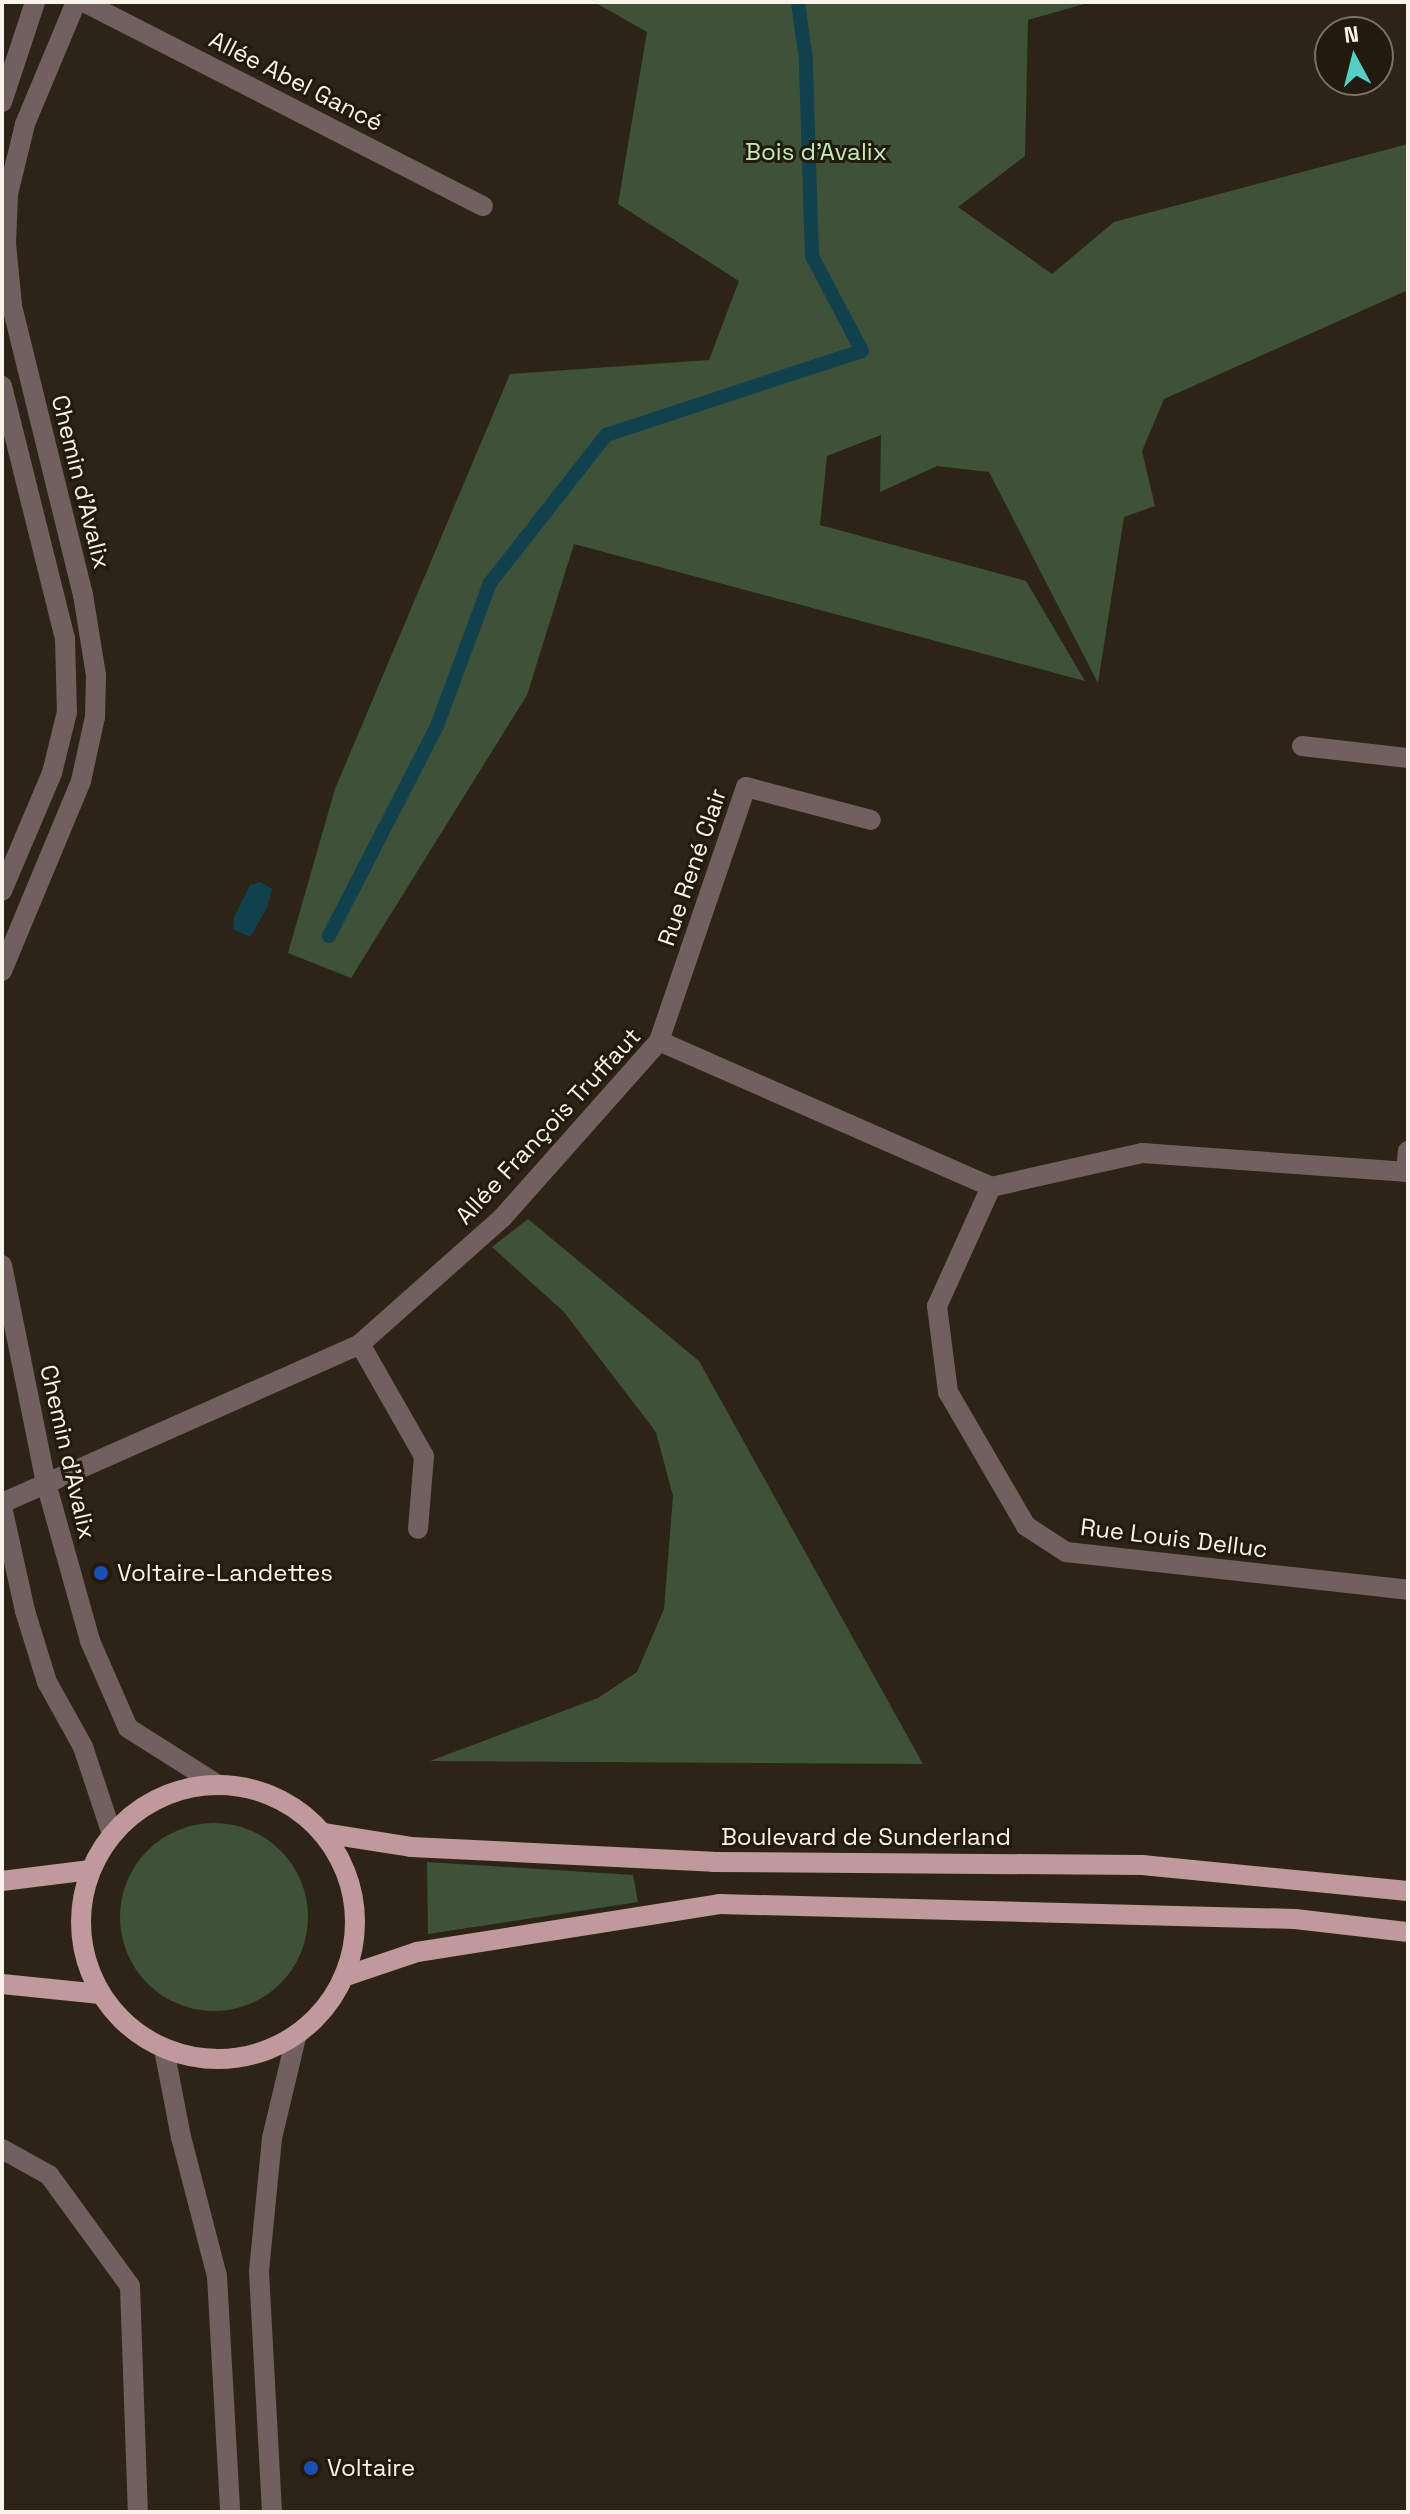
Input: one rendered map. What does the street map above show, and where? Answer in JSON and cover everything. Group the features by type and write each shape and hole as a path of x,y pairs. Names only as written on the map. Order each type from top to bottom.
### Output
{"main road":[{"path":"218,1785 257,1790 282,1801 294,1807 323,1833 344,1865 355,1901 356,1940 346,1976 325,2010 296,2037 254,2056 209,2060 164,2049 127,2026 100,1994 83,1954 80,1911 90,1870 112,1834 143,1807 179,1790 218,1785"},
{"name":"Boulevard de Sunderland","path":"323,1833 411,1847 713,1862 1142,1865 1408,1891"},
{"path":"2,1881 90,1870"},
{"path":"346,1976 417,1952 719,1904 1295,1919 1408,1932"},
{"path":"2,1984 100,1994"}],"street":[{"path":"2,102 35,2"},
{"name":"Chemin d'Avalix","path":"2,971 81,781 95,717 96,675 83,595 12,305 6,244 8,194 25,124 76,2"},
{"name":"Allée Abel Gancé","path":"84,2 483,206"},
{"path":"2,386 65,638 67,712 52,773 2,891"},
{"path":"1302,746 1408,758"},
{"name":"Rue René Clair","path":"659,1041 746,787 871,820"},
{"name":"Allée François Truffaut","path":"2,1505 360,1344 502,1218 659,1041 991,1187"},
{"path":"991,1187 1142,1153 1407,1165"},
{"name":"Rue Louis Delluc","path":"991,1187 937,1306 948,1392 1026,1526 1066,1552 1408,1590"},
{"name":"Chemin d'Avalix","path":"2,1265 12,1365 90,1641 128,1728 218,1785"},
{"path":"360,1344 424,1456 418,1529"},
{"path":"2,1505 25,1611 47,1682 83,1747 112,1834"},
{"path":"272,2512 259,2271 272,2138 296,2037"},
{"path":"164,2049 181,2137 217,2276 230,2512"},
{"path":"2,2149 49,2175 130,2286 138,2512"}],"green space":[{"name":"Bois d'Avalix","path":"594,2 1091,2 1028,20 1025,156 958,207 1052,274 1114,222 1408,144 1408,290 1164,399 1142,451 1155,506 1124,517 1098,683 989,472 937,466 880,492 881,435 827,456 820,525 1026,581 1085,681 574,544 527,695 351,978 288,953 335,789 510,374 709,360 739,281 618,204 647,32"},
{"path":"528,1219 699,1361 923,1764 430,1761 598,1698 637,1672 664,1609 673,1496 656,1432 564,1312 492,1247"},
{"path":"214,1823 250,1830 280,1851 301,1881 308,1917 301,1953 280,1983 250,2004 214,2011 178,2004 148,1983 127,1953 120,1917 127,1881 148,1851 178,1830"},
{"path":"427,1862 633,1875 638,1902 428,1934"}],"water":[{"path":"260,882 272,889 267,908 250,937 233,929 234,917 250,885"}],"waterway":[{"path":"329,936 437,726 490,583 606,435 862,351 812,256 806,60 798,2"}],"place":[{"name":"Voltaire-Landettes","path":"101,1573"},
{"name":"Voltaire","path":"311,2468"}]}
